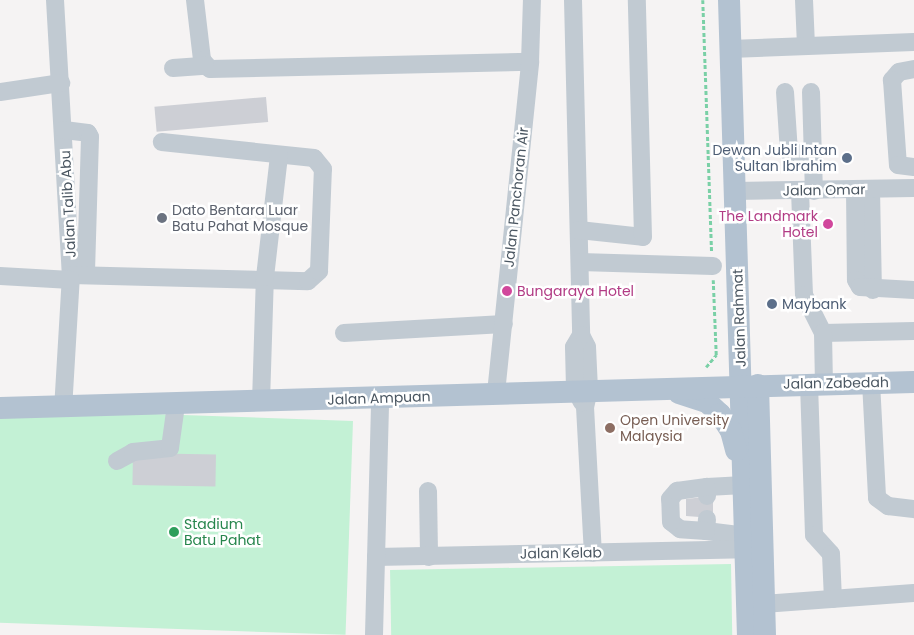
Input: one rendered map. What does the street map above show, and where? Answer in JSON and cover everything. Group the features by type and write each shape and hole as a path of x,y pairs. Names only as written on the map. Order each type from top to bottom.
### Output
{"main road":[{"name":"Jalan Rahmat","path":"729,0 735,191 750,386 764,635"},
{"name":"Jalan Zabedah","path":"750,386 914,382"},
{"name":"Jalan Rahmat","path":"748,635 735,542 744,486 750,386"},
{"name":"Jalan Ampuan","path":"0,408 176,405 496,393 583,395 665,389 750,386"},
{"path":"665,389 708,402 720,414 731,431 744,486"}],"street":[{"name":"Jalan Talib Abu","path":"55,0 76,276 63,408"},
{"path":"195,0 205,66"},
{"name":"Jalan Panchoran Air","path":"496,393 530,62 532,0"},
{"path":"573,0 581,335 574,347 583,395 593,553"},
{"path":"579,230 643,237 637,0"},
{"path":"804,0 806,46"},
{"path":"730,49 914,42"},
{"path":"173,68 205,66 210,70 530,62"},
{"path":"914,70 899,72 892,80 898,165 914,167"},
{"path":"0,92 61,83"},
{"path":"785,92 789,153 813,154"},
{"path":"811,92 813,154 807,191 804,295 822,333 816,384 814,535 831,554 833,599"},
{"path":"64,130 88,133 90,138 76,276"},
{"path":"0,276 265,277 308,281 319,271 323,169 314,158 278,156 162,142"},
{"path":"261,402 265,277 278,156"},
{"name":"Jalan Omar","path":"735,191 914,188"},
{"path":"863,190 856,280 860,288 873,290 914,290"},
{"path":"580,262 713,266"},
{"path":"344,333 504,324"},
{"path":"822,333 914,331"},
{"path":"871,382 877,498 888,506 914,509"},
{"path":"374,635 380,398"},
{"path":"117,461 133,452 170,448 176,405"},
{"path":"735,542 707,525 680,529 669,516 672,494 744,486"},
{"path":"428,490 429,557"},
{"name":"Jalan Kelab","path":"376,556 429,557 593,553 735,542"},
{"path":"763,604 914,593"}],"path":[{"path":"703,0 716,355 706,367"}],"green space":[{"name":"Stadium Batu Pahat","path":"0,409 353,421 346,635 0,623"},
{"path":"731,564 732,635 391,635 390,570"}],"building":[{"path":"266,97 268,122 157,132 154,107"},
{"path":"133,453 216,454 215,486 132,485"},
{"path":"713,496 713,518 686,516 686,499"}],"place":[{"name":"Dewan Jubli Intan Sultan Ibrahim","path":"847,158"},
{"name":"Dato Bentara Luar Batu Pahat Mosque","path":"162,218"},
{"name":"The Landmark Hotel","path":"828,224"},
{"name":"Bungaraya Hotel","path":"507,291"},
{"name":"Maybank","path":"772,304"},
{"name":"Open University Malaysia","path":"610,428"},
{"name":"Stadium Batu Pahat","path":"174,532"}]}
